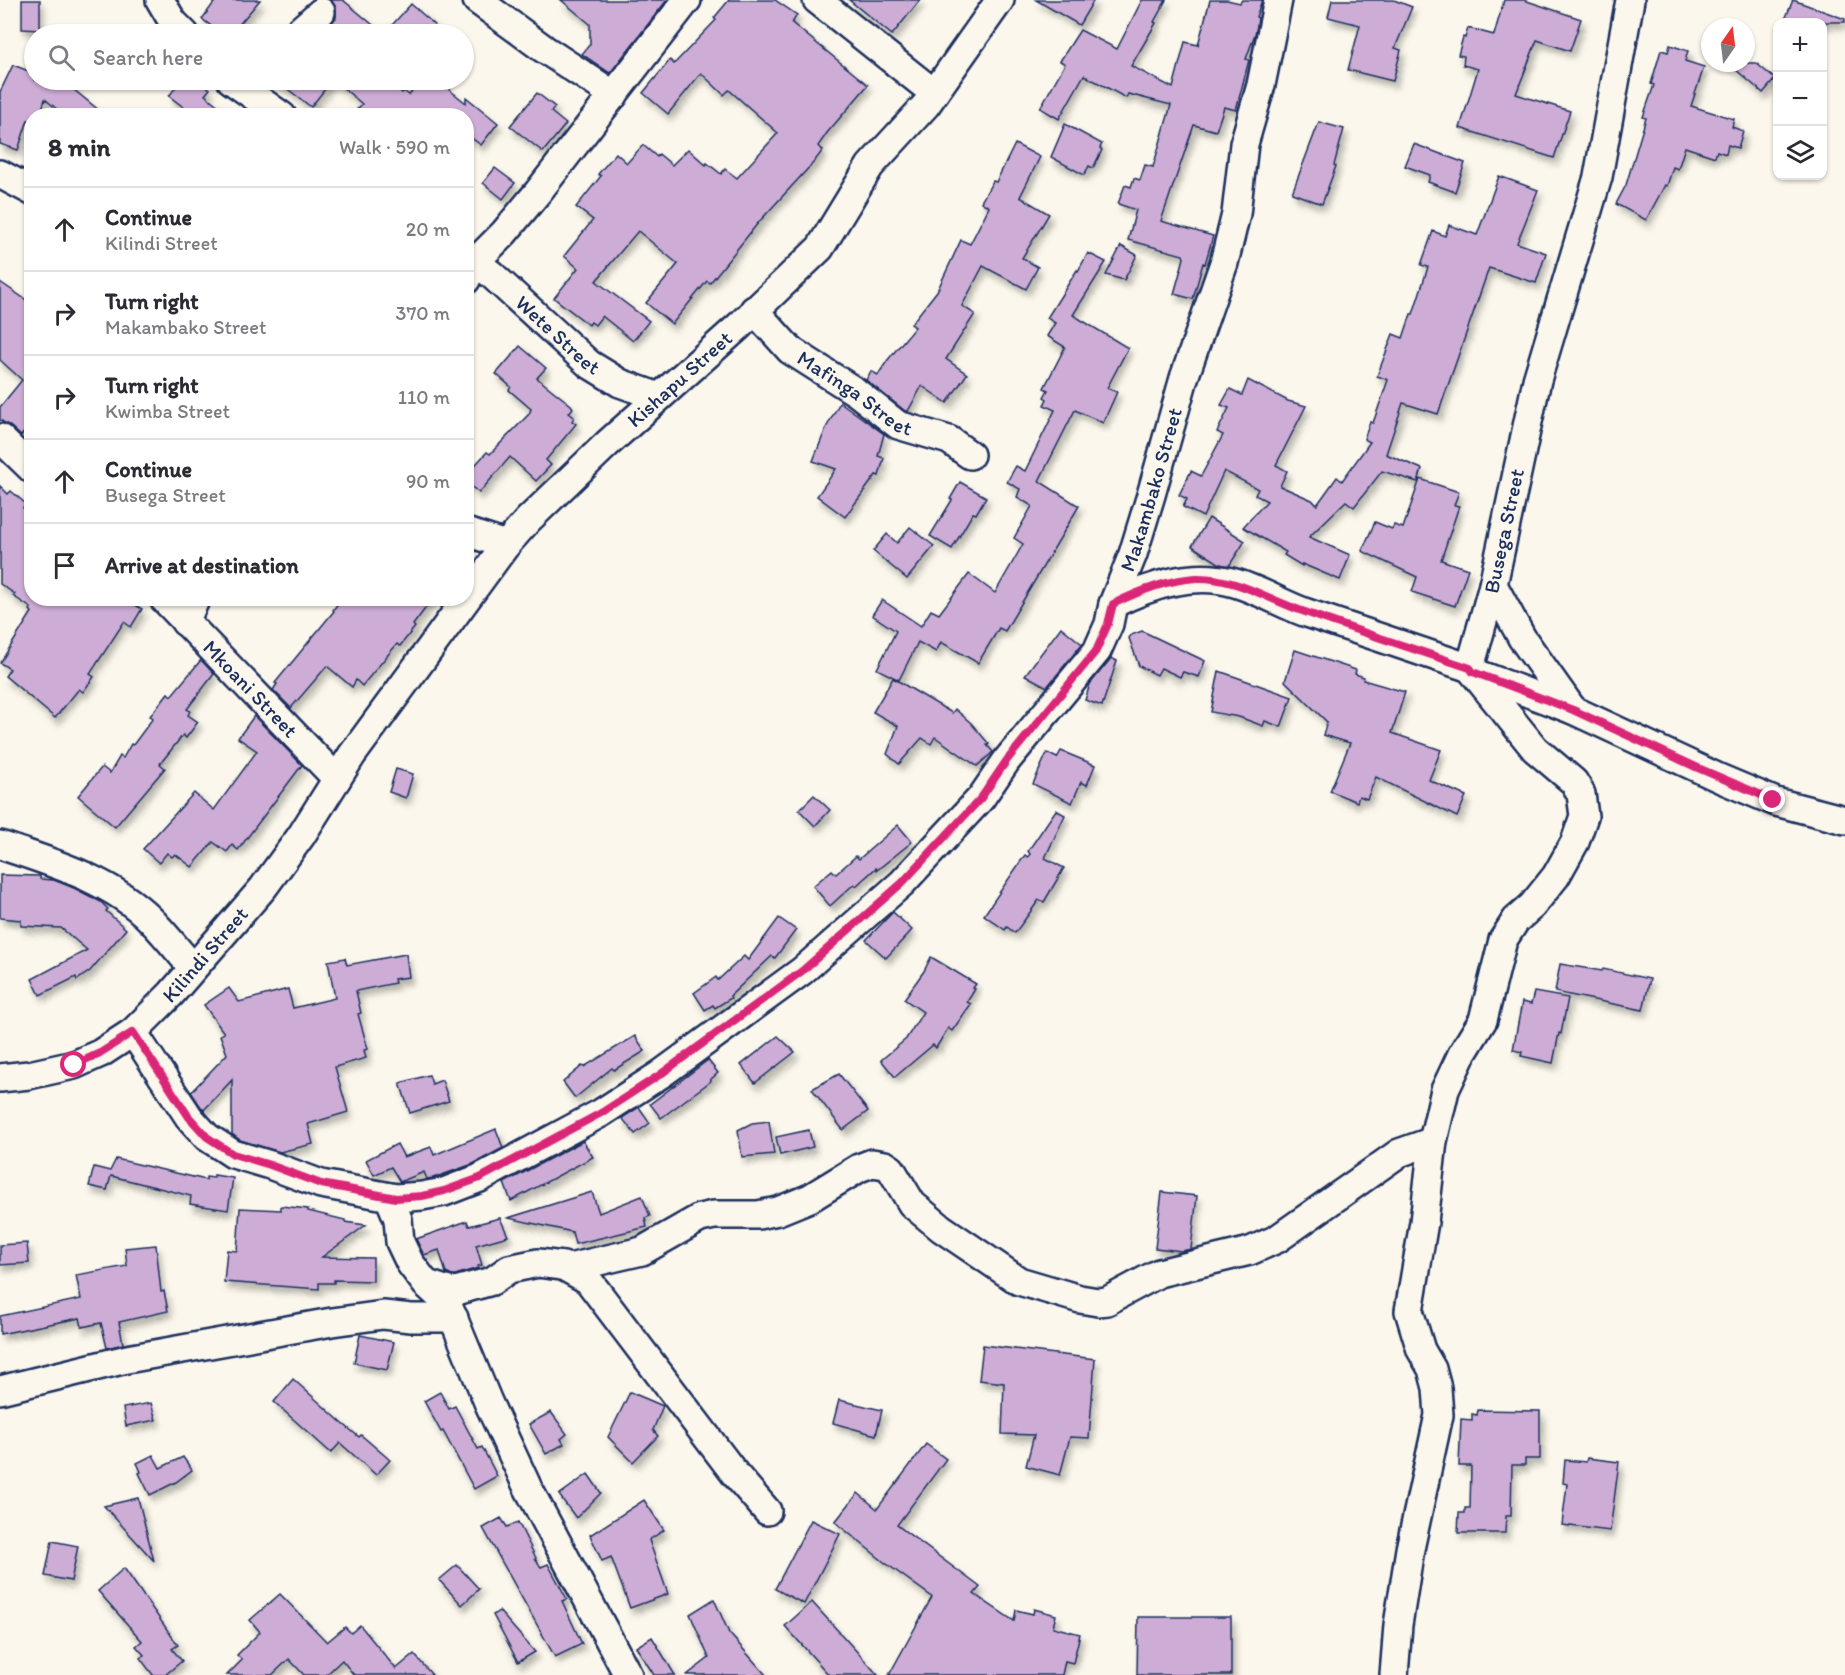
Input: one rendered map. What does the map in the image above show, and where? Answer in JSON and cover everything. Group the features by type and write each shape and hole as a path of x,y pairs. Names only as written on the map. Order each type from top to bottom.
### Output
{"street":[{"path":"160,0 175,24"},
{"path":"477,0 544,49 614,95"},
{"path":"474,261 504,233 538,192 687,0"},
{"path":"817,0 934,93"},
{"name":"Kishapu Street","path":"474,589 506,545 528,520 819,248 870,166 926,105 1000,0"},
{"name":"Makambako Street","path":"133,1032 189,1117 207,1137 233,1154 321,1184 389,1197 422,1196 480,1178 601,1113 661,1074 802,971 902,883 981,798 1007,760 1096,651 1108,624 1113,604 1133,554 1184,378 1224,263 1236,214 1244,144 1261,85 1278,0"},
{"name":"Busega Street","path":"1472,670 1493,585 1537,380 1598,177 1630,0"},
{"path":"307,24 321,12"},
{"path":"251,90 272,108"},
{"path":"0,174 24,187"},
{"name":"Wete Street","path":"474,270 589,364 620,383 659,397"},
{"name":"Mafinga Street","path":"754,310 789,350 856,392 898,425 949,440 970,455"},
{"path":"0,438 24,461"},
{"path":"474,535 506,545"},
{"path":"1113,604 1143,590 1166,583 1198,578 1242,585 1304,612 1472,670 1573,710 1776,802 1842,820"},
{"path":"1493,585 1522,638 1573,710"},
{"name":"Kishapu Street","path":"352,755 461,606"},
{"name":"Mkoani Street","path":"191,610 337,779"},
{"path":"1394,1675 1398,1625 1409,1557 1439,1415 1437,1388 1432,1369 1421,1350 1409,1311 1424,1222 1433,1141 1445,1090 1462,1054 1483,1020 1503,940 1516,920 1532,906 1556,876 1575,842 1584,816 1581,795 1574,782 1535,749 1472,670"},
{"name":"Kilindi Street","path":"0,1078 29,1075 74,1065 100,1053 133,1032 171,994 263,888 301,836 352,755"},
{"path":"0,845 62,865 116,893 150,918 193,968"},
{"path":"426,1284 452,1293 468,1286 492,1281 509,1269 522,1265 538,1263 569,1268 642,1251 700,1218 714,1215 758,1215 778,1211 810,1198 859,1168 872,1163 885,1165 891,1169 912,1204 941,1228 1019,1281 1080,1299 1107,1301 1142,1280 1159,1273 1239,1254 1277,1239 1399,1154 1433,1141"},
{"path":"389,1197 398,1219 400,1242 410,1263 426,1284 447,1303 527,1486 628,1675"},
{"path":"569,1268 588,1280 599,1293 735,1474 767,1511"},
{"path":"0,1390 127,1359 254,1334 383,1315 411,1318 454,1318"}],"building":[{"path":"22,0 40,0 40,24 24,24 24,29 22,29"},
{"path":"216,0 260,0 240,24 209,24 202,19"},
{"path":"331,0 343,0 372,24 330,24 336,18 336,8"},
{"path":"561,0 667,0 610,73 582,54 590,44 590,24"},
{"path":"729,0 775,0 797,15 792,23 868,85 827,133 818,146 823,150 814,162 758,223 710,283 707,281 672,324 646,303 678,264 638,231 596,281 649,321 633,341 602,316 595,325 591,322 589,325 554,298 578,268 564,256 593,220 576,207 601,176 598,174 616,153 627,163 643,145 657,157 659,154 672,165 688,149 706,165 707,163 721,174 725,169 737,178 778,133 729,90 724,95 701,73 668,114 643,93 670,60 674,64 716,20 714,18"},
{"path":"849,0 920,0 892,35"},
{"path":"1036,0 1094,0 1079,25"},
{"path":"1142,0 1166,0 1154,22 1156,23 1131,66 1173,88 1185,42 1198,45 1210,0 1240,3 1242,0 1262,0 1256,17 1258,18 1256,31 1246,59 1249,60 1236,110 1224,107 1216,131 1194,125 1161,221 1213,236 1193,299 1174,294 1183,255 1128,240 1136,210 1118,204 1125,185 1131,187 1134,178 1140,180 1145,165 1153,167 1171,105 1128,94 1126,98 1084,75 1059,119 1040,108 1065,64 1060,61 1080,30 1117,49"},
{"path":"1332,0 1394,0 1412,7 1395,48 1401,50 1393,81 1348,70 1360,25 1328,17"},
{"path":"1504,0 1524,0 1581,19 1570,51 1537,40 1516,94 1570,111 1554,158 1460,128 1478,69 1463,65 1464,56 1458,55 1463,37 1465,38 1468,28 1494,35"},
{"path":"1793,0 1845,19 1845,22 1827,22 1827,18 1786,18"},
{"path":"411,4 434,24 393,24"},
{"path":"1670,45 1688,51 1685,61 1701,66 1702,72 1691,106 1734,119 1732,127 1743,131 1738,148 1728,145 1726,154 1717,151 1715,157 1685,147 1678,169 1673,167 1667,186 1665,185 1646,220 1616,204 1626,185 1646,118 1643,117 1654,85 1651,84 1661,50 1668,52"},
{"path":"1756,63 1773,77 1773,81 1763,93 1738,72 1755,72"},
{"path":"13,65 24,69 24,90 74,90 96,108 56,108 45,99 42,108 24,108 24,132 18,150 0,144 0,92"},
{"path":"174,90 209,90 205,95 221,108 185,108 169,96"},
{"path":"289,90 324,90 311,107"},
{"path":"346,90 399,90 409,95 413,90 450,90 466,103 466,97 498,123 481,145 474,140 474,108 358,108 362,104"},
{"path":"537,93 555,107 551,112 566,124 543,152 510,126"},
{"path":"1319,122 1344,129 1334,165 1336,166 1322,204 1292,193"},
{"path":"1065,124 1102,144 1100,148 1102,150 1093,168 1089,166 1084,175 1051,157"},
{"path":"1015,144 1040,157 1020,197 1049,214 1022,258 1038,267 1026,289 983,266 962,306 975,314 946,359 967,374 947,403 922,386 908,411 905,411 866,380 871,371 878,375 915,327 911,324 937,291 961,240 970,244 989,207 981,202 993,181 996,182"},
{"path":"1414,144 1465,163 1455,192 1428,182 1430,175 1405,166"},
{"path":"495,168 515,183 503,199 483,183"},
{"path":"1499,176 1538,190 1517,243 1546,253 1536,283 1489,268 1438,414 1403,403 1386,454 1422,469 1418,482 1382,471 1354,507 1346,501 1309,537 1350,555 1340,580 1302,564 1302,566 1284,555 1286,552 1243,527 1267,501 1255,495 1258,489 1224,471 1203,517 1183,507 1187,499 1179,495 1191,471 1201,476 1223,435 1217,432 1229,408 1221,405 1230,389 1242,395 1248,380 1288,401 1306,406 1276,465 1287,471 1280,486 1312,500 1317,505 1337,477 1342,481 1370,442 1364,439 1370,422 1373,423 1388,380 1377,376 1393,334 1403,338 1411,314 1413,314 1428,267 1421,265 1433,231 1445,236 1449,225 1477,235"},
{"path":"1121,246 1137,255 1124,280 1106,275"},
{"path":"1088,253 1106,262 1073,315 1128,348 1107,388 1117,392 1103,423 1075,410 1039,481 1079,506 1005,631 999,628 978,663 941,642 936,652 918,642 899,680 877,669 896,631 872,615 882,600 921,626 931,610 939,614 969,574 995,593 1023,544 1014,538 1032,506 1017,497 1020,489 1007,482 1016,466 1025,471 1055,410 1044,405 1047,399 1044,397 1048,390 1044,388 1065,347 1047,336 1055,323 1047,318"},
{"path":"0,282 24,298 24,432 21,436 0,420 0,407 22,380 0,360"},
{"path":"520,346 546,368 537,378 571,405 573,408 569,413 574,417 572,421 576,424 546,460 551,465 536,481 510,457 479,493 474,489 474,466 487,452 490,454 529,414 531,409 509,390 511,387 496,374"},
{"path":"840,402 884,434 878,456 884,458 879,476 876,475 845,517 817,496 836,469 813,461 826,428"},
{"path":"1420,479 1459,492 1454,505 1459,506 1441,560 1468,569 1455,606 1412,592 1417,577 1362,551 1375,522 1392,529 1394,525 1403,528"},
{"path":"960,482 986,497 976,514 973,513 952,549 930,536"},
{"path":"0,486 8,494 11,491 24,502 24,603 0,584"},
{"path":"1209,518 1245,541 1229,566 1220,564 1192,546"},
{"path":"910,527 934,546 907,579 873,551 887,534 897,543"},
{"path":"28,606 137,606 142,609 131,627 124,622 90,674 94,677 83,692 79,689 55,718 5,676 10,669 0,663 32,612"},
{"path":"336,606 427,606 400,646 397,644 362,686 356,680 352,687 327,666 291,708 273,690 277,684 275,683"},
{"path":"1061,627 1082,644 1047,687 1025,675"},
{"path":"1142,631 1205,661 1199,677 1183,672 1180,677 1161,668 1157,675 1139,666 1129,638"},
{"path":"1295,650 1356,670 1355,674 1364,677 1363,680 1405,692 1392,733 1441,750 1429,780 1466,796 1457,817 1376,777 1367,799 1359,796 1357,802 1330,791 1350,743 1323,735 1327,722 1285,681"},
{"path":"1111,658 1117,661 1102,706 1085,700 1090,684"},
{"path":"201,660 214,674 187,709 190,711 188,715 198,722 186,738 183,735 160,764 165,768 115,827 78,796 102,767 110,773 120,756 123,758 131,744 133,745 153,718 150,716 168,693 171,696"},
{"path":"1219,671 1292,697 1281,727 1265,721 1263,726 1239,717 1211,712"},
{"path":"893,678 952,713 955,709 971,723 993,752 977,766 935,737 931,744 922,738 899,764 887,754 898,726 873,712"},
{"path":"254,716 302,765 238,850 232,845 227,852 213,842 192,867 175,854 172,857 167,853 159,863 143,849 194,793 214,810 257,751 238,738"},
{"path":"1061,751 1095,765 1087,785 1081,782 1072,803 1033,784 1047,753 1057,758"},
{"path":"396,769 413,774 406,798 389,792"},
{"path":"814,795 830,810 815,826 799,810"},
{"path":"1056,810 1065,815 1045,858 1064,868 1044,902 1039,900 1015,933 1007,927 1005,930 984,915 1025,855 1028,857 1030,854 1028,851"},
{"path":"898,825 912,842 856,886 854,884 830,906 813,886 832,870 836,874 856,856 859,859"},
{"path":"0,875 40,876 40,879 54,880 74,888 101,902 108,909 106,911 126,929 90,971 77,980 76,977 40,995 32,979 87,950 61,928 21,926 21,920 0,918"},
{"path":"893,912 912,930 886,958 866,940"},
{"path":"779,918 796,930 775,958 772,956 730,996 731,998 715,1008 713,1005 705,1010 694,993 716,977 718,980 744,956 748,960"},
{"path":"406,954 409,977 394,979 395,983 356,991 361,1013 358,1014 368,1049 364,1050 366,1058 335,1067 348,1112 308,1124 313,1144 280,1152 240,1140 232,1134 232,1080 204,1110 201,1107 191,1092 227,1054 220,1035 224,1033 204,1005 229,988 239,1002 288,989 293,1008 335,998 328,961 345,958 347,965"},
{"path":"931,957 976,984 967,1002 971,1004 952,1031 948,1028 936,1048 933,1045 895,1077 881,1060 906,1039 923,1012 904,999"},
{"path":"1560,964 1602,971 1603,969 1650,979 1643,1010 1555,992"},
{"path":"1534,992 1568,998 1553,1063 1521,1056 1522,1052 1513,1050 1522,1002 1531,1004"},
{"path":"635,1036 645,1051 614,1070 612,1068 575,1098 563,1082 582,1066 584,1067"},
{"path":"778,1036 795,1052 755,1083 741,1065"},
{"path":"708,1060 718,1073 711,1081 661,1118 650,1104"},
{"path":"839,1074 868,1111 843,1130 812,1089"},
{"path":"429,1075 432,1084 442,1080 449,1101 410,1113 400,1083"},
{"path":"639,1107 650,1123 635,1134 622,1118"},
{"path":"769,1121 774,1154 742,1157 738,1130 752,1123"},
{"path":"496,1129 503,1148 473,1164 433,1178 427,1179 424,1172 400,1182 391,1167 374,1175 366,1160 397,1144 404,1157 431,1147 434,1155"},
{"path":"809,1130 813,1147 780,1155 776,1137"},
{"path":"583,1141 593,1157 511,1201 504,1183"},
{"path":"116,1159 206,1180 206,1177 214,1178 214,1175 233,1178 228,1210 190,1204 191,1196 111,1176 107,1190 89,1186 94,1167 110,1171"},
{"path":"592,1192 599,1213 642,1196 650,1216 645,1218 647,1227 575,1244 572,1232 508,1218"},
{"path":"1162,1192 1197,1196 1191,1249 1182,1251 1155,1248"},
{"path":"281,1206 308,1209 308,1211 345,1220 345,1222 366,1225 322,1257 373,1258 373,1281 334,1280 334,1283 319,1283 319,1289 224,1282 227,1250 237,1251 240,1208 281,1210"},
{"path":"500,1218 508,1236 476,1245 482,1265 452,1276 446,1273 439,1250 424,1255 416,1239 467,1221 469,1226"},
{"path":"27,1243 29,1263 0,1265 0,1245"},
{"path":"156,1245 161,1292 164,1291 168,1311 119,1322 123,1344 107,1348 101,1323 82,1327 80,1318 0,1334 0,1316 81,1299 76,1275 127,1266 125,1248"},
{"path":"360,1335 394,1342 387,1370 354,1363"},
{"path":"983,1345 1095,1359 1089,1438 1070,1437 1060,1475 1026,1466 1034,1435 1002,1434 1004,1383 979,1380"},
{"path":"293,1379 341,1422 359,1437 361,1435 390,1460 376,1475 340,1443 331,1453 274,1402"},
{"path":"440,1392 449,1409 455,1406 478,1449 482,1447 497,1476 474,1489 424,1401"},
{"path":"630,1392 663,1406 653,1430 658,1436 633,1462 608,1437"},
{"path":"839,1400 882,1410 876,1435 833,1423"},
{"path":"151,1403 156,1420 126,1426 123,1408"},
{"path":"1478,1410 1540,1411 1540,1459 1525,1459 1525,1465 1512,1465 1511,1516 1506,1516 1505,1533 1458,1533 1459,1513 1465,1513 1465,1508 1470,1508 1471,1466 1459,1466 1461,1419 1472,1420 1472,1414 1477,1415"},
{"path":"551,1412 567,1434 561,1439 564,1444 546,1454 529,1424"},
{"path":"926,1444 946,1459 897,1525 980,1587 974,1594 1014,1621 1016,1610 1033,1614 1034,1609 1056,1615 1053,1627 1080,1634 1073,1663 1065,1661 1062,1675 889,1675 932,1597 835,1522 858,1493 877,1509"},
{"path":"153,1455 160,1468 183,1457 192,1470 176,1482 150,1495 139,1473 141,1472 137,1463"},
{"path":"1587,1458 1619,1462 1610,1531 1562,1525 1567,1484 1563,1483 1565,1460 1586,1462"},
{"path":"588,1474 601,1493 576,1518 559,1495"},
{"path":"138,1498 154,1561 104,1506"},
{"path":"644,1500 664,1530 649,1540 668,1594 630,1608 611,1557 602,1561 590,1535"},
{"path":"501,1518 507,1527 518,1522 535,1559 541,1567 548,1564 567,1599 562,1601 582,1644 555,1657 483,1528"},
{"path":"811,1520 840,1534 804,1604 775,1589"},
{"path":"52,1541 78,1546 71,1581 45,1576"},
{"path":"457,1565 479,1589 462,1605 439,1580"},
{"path":"124,1568 178,1645 172,1649 182,1661 165,1675 153,1675 140,1658 144,1655 136,1646 142,1641 98,1591"},
{"path":"280,1594 327,1642 345,1627 351,1633 360,1625 396,1669 414,1654 432,1675 354,1675 342,1660 326,1675 304,1675 289,1659 272,1675 227,1675 242,1660 237,1655 260,1632 250,1620"},
{"path":"714,1599 729,1633 766,1675 687,1675 709,1658 690,1614"},
{"path":"812,1602 878,1675 829,1675 785,1626"},
{"path":"499,1611 535,1652 518,1662 493,1615"},
{"path":"1138,1617 1231,1617 1231,1675 1137,1675"},
{"path":"652,1637 675,1675 654,1675 636,1647"}],"route":[{"path":"74,1065 100,1053 133,1032 189,1117 207,1137 233,1154 321,1184 396,1198 444,1191 480,1178 601,1113 661,1074 802,971 902,883 950,834 981,798 1007,760 1096,651 1108,624 1113,604 1143,590 1179,580 1198,578 1235,583 1278,603 1470,668 1473,672 1573,710 1773,800"}]}
